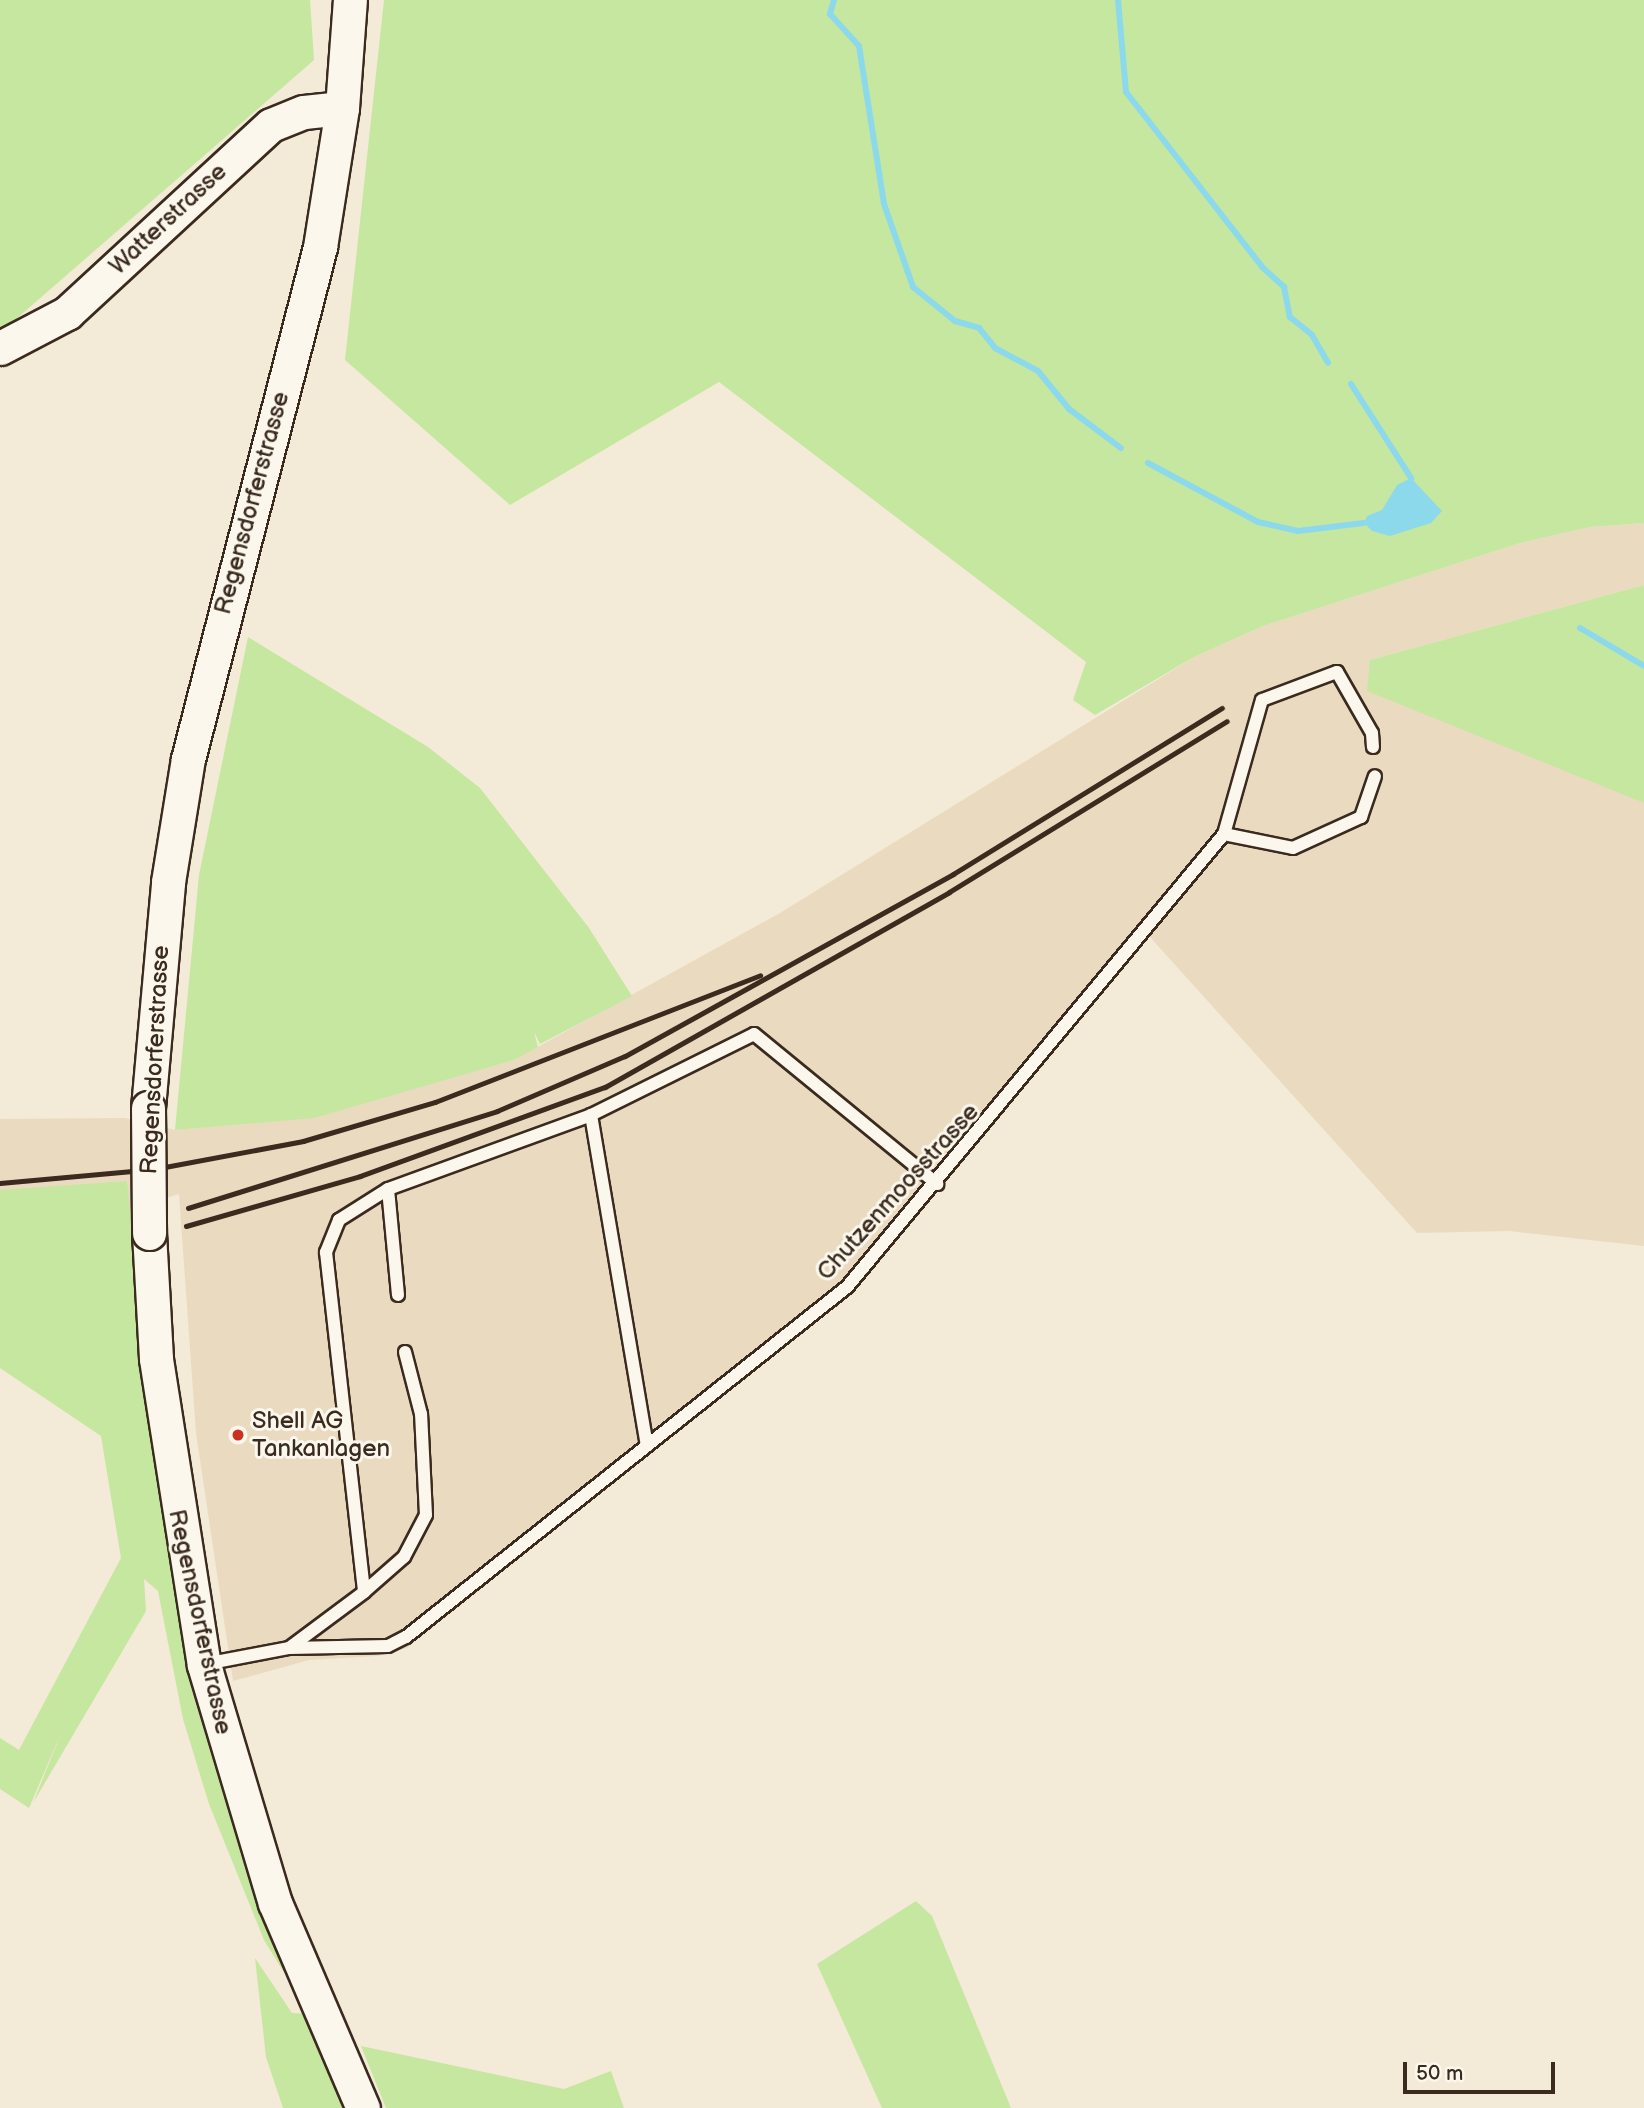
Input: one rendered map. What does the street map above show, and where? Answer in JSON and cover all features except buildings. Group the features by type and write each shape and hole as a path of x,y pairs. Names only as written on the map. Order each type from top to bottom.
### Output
{"street":[{"name":"Regensdorferstrasse","path":"350,0 342,108 320,247 188,759 168,882 148,1108 149,1233 156,1359 204,1664 275,1903 363,2108"},
{"name":"Watterstrasse","path":"0,348 67,313 271,125 304,112 342,108"}],"lane":[{"name":"Chutzenmoosstrasse","path":"204,1664 289,1648 364,1648 406,1637 848,1287 937,1184 1224,834 1262,700 1336,672 1372,733 1373,747"},
{"path":"1224,834 1293,848 1361,817 1375,776"},
{"path":"364,1592 326,1252 339,1220 388,1189 591,1115 754,1034 937,1184"},
{"path":"591,1115 647,1445"},
{"path":"388,1189 398,1296"},
{"path":"289,1648 364,1592 404,1557 426,1515 421,1414 405,1352"}],"shaded area":[{"path":"1644,523 1644,585 1370,660 1644,803 1644,1246 1509,1231 1417,1233 1149,936 854,1291 407,1648 378,1656 309,1660 233,1681 196,1433 179,1194 122,1212 0,1226 0,1119 125,1118 175,1130 312,1117 514,1060 780,913 1194,657 1263,626 1520,543 1590,527"}],"green space":[{"path":"0,0 310,0 314,60 0,333"},
{"path":"384,0 1644,0 1644,523 1590,527 1520,543 1263,626 1194,657 1095,715 1073,700 1086,662 719,382 510,505 345,360"},
{"path":"1644,585 1644,803 1367,691 1370,660"},
{"path":"248,637 428,747 480,788 589,928 632,996 540,1044 534,1032 538,1047 514,1060 314,1118 175,1130 199,875"},
{"path":"127,1181 156,1465 290,1969 283,1971 264,1940 209,1804 183,1719 158,1591 144,1579 146,1611 33,1803 62,1731 29,1808 0,1789 0,1738 19,1750 121,1558 101,1436 0,1368 0,1190"},
{"path":"916,1901 932,1916 1011,2108 882,2108 817,1964"},
{"path":"255,1958 292,2013 310,2014 352,2108 283,2108 266,2057"},
{"path":"361,2046 564,2089 611,2071 624,2108 386,2108"}],"water":[{"path":"1411,478 1442,511 1431,523 1390,536 1372,531 1364,523 1367,516 1382,510 1397,485"}],"waterway":[{"path":"834,0 830,14 859,46 884,204 913,287 955,321 979,328 995,348 1038,371 1069,409 1121,448"},
{"path":"1118,0 1126,92 1262,267 1284,287 1290,317 1312,335 1328,363"},
{"path":"1351,384 1411,478"},
{"path":"1148,463 1258,522 1298,531 1364,523"},
{"path":"1580,628 1644,666"}],"railway":[{"path":"188,1208 497,1111 625,1056 953,874 1222,708"},
{"path":"186,1226 360,1176 605,1087 949,892 1227,721"},
{"path":"0,1183 154,1169 303,1141 435,1102 760,975"}],"place":[{"name":"Shell AG Tankanlagen","path":"238,1435"}]}
